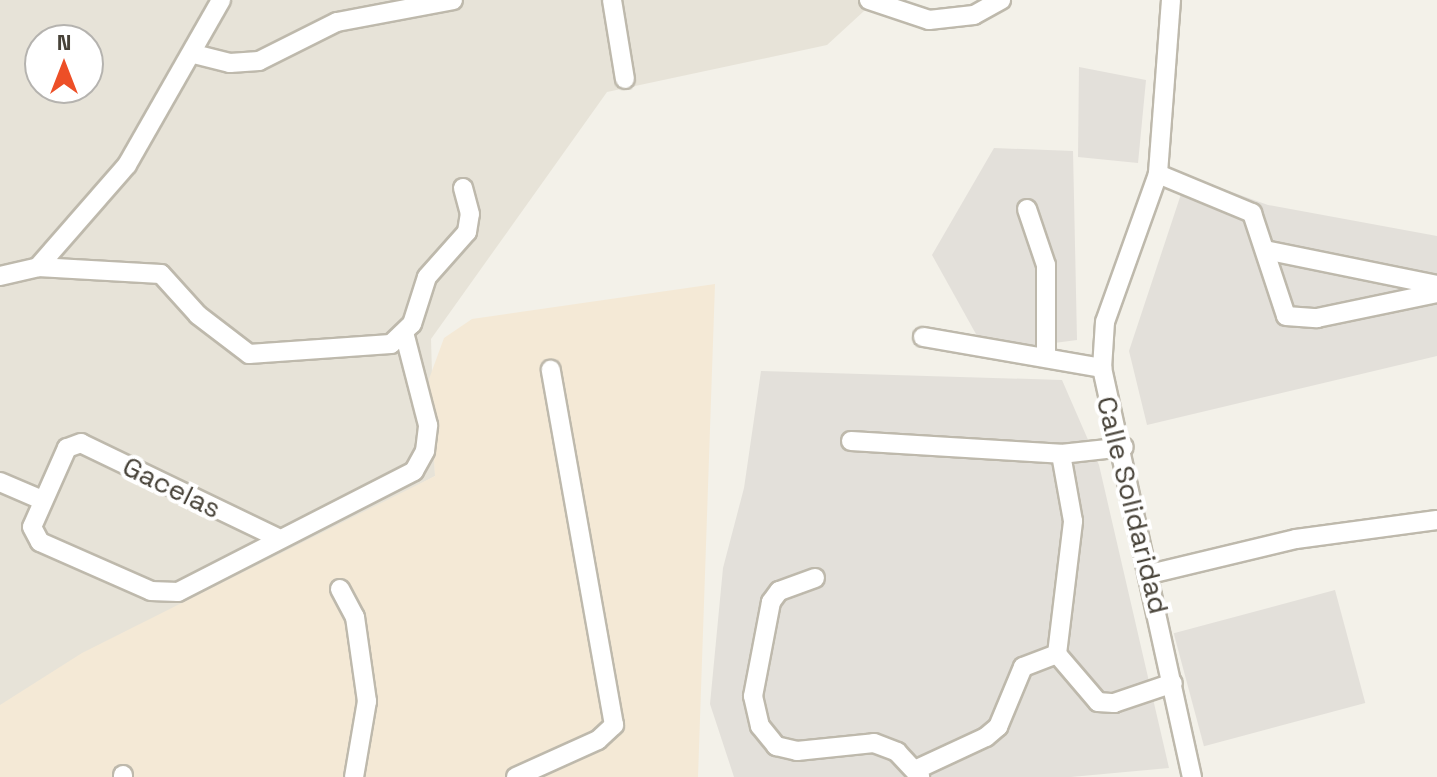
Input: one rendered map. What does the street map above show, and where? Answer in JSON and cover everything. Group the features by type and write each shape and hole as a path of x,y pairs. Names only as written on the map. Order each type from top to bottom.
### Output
{"street":[{"path":"38,267 127,165 194,54 221,0"},
{"path":"194,54 230,63 259,61 337,22 453,0"},
{"path":"612,0 625,79"},
{"path":"869,0 907,16 940,20 974,15 1001,0"},
{"name":"Calle Solidaridad","path":"1171,0 1158,174 1105,322 1102,368 1106,404 1124,447 1173,683 1187,777"},
{"path":"1158,174 1241,203 1252,213 1286,316 1298,319 1437,293"},
{"path":"0,482 42,500 32,527 40,542 151,591 178,592 276,537 414,471 425,451 428,425 405,336 427,277 467,232 470,214 463,188"},
{"path":"1027,209 1046,265 1046,354"},
{"path":"1265,250 1437,285"},
{"path":"0,276 38,267 161,274 198,315 249,354 391,344 405,336"},
{"path":"923,337 1046,354 1102,368"},
{"path":"516,777 598,740 614,725 551,370"},
{"path":"851,441 1061,454 1124,447"},
{"name":"Gacelas","path":"42,500 67,448 81,443 276,537"},
{"path":"1061,454 1073,521 1057,654 1098,702 1114,703 1173,683"},
{"path":"1150,574 1281,541 1437,520"},
{"path":"815,578 779,591 771,602 753,696 760,726 776,746 797,751 874,743 917,773 986,737 998,727 1023,667 1057,654"},
{"path":"340,589 355,617 367,701 354,777"}],"shaded area":[{"path":"0,0 876,0 827,45 607,92 431,339 435,476 0,713"},
{"path":"1079,67 1146,80 1138,163 1078,157"},
{"path":"994,148 1073,151 1077,340 986,352 932,255"},
{"path":"1187,176 1268,205 1437,236 1437,356 1147,425 1129,351"},
{"path":"715,284 698,777 0,777 0,705 82,653 435,476 429,379 444,338 472,319"},
{"path":"761,371 1062,380 1099,465 1169,768 1071,777 734,777 710,704 723,568 744,488"},
{"path":"1335,590 1365,703 1204,746 1174,633"}]}
